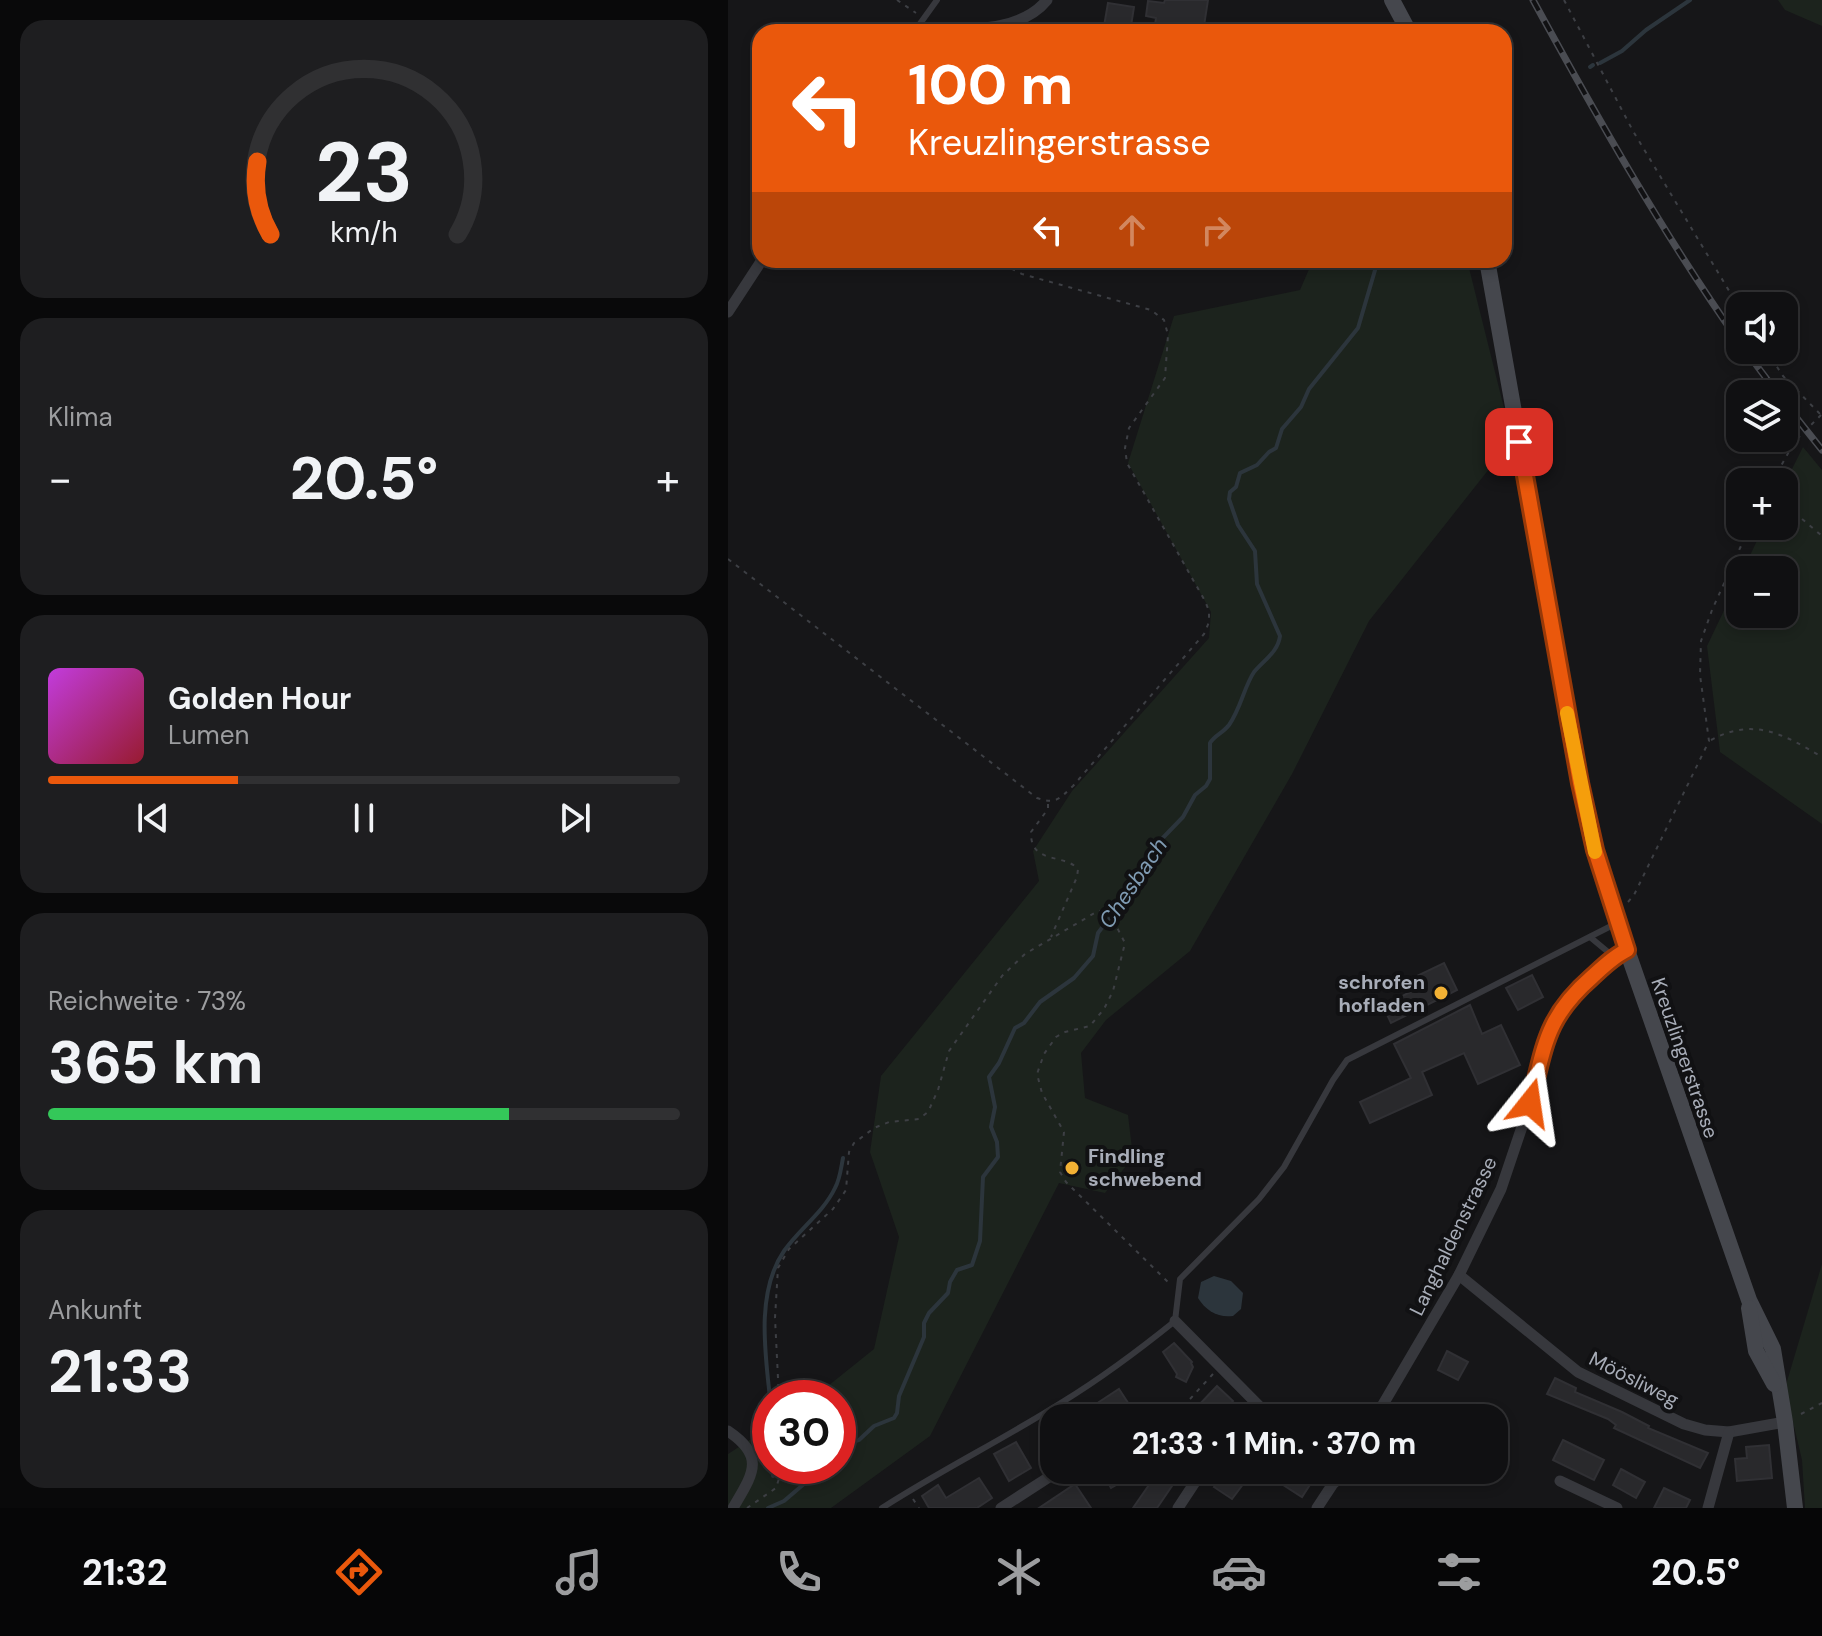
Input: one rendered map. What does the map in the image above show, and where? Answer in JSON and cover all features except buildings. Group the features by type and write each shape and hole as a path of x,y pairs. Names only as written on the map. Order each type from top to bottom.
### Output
{"street":[{"path":"1005,24 1023,20 1039,10 1047,0"},
{"path":"1392,0 1405,24"},
{"path":"728,312 757,268"},
{"name":"Kreuzlingerstrasse","path":"1488,268 1580,783 1595,850 1615,916 1749,1300 1773,1349 1795,1508"},
{"name":"Langhaldenstrasse","path":"1383,1404 1459,1275 1501,1189 1530,1103 1550,1026 1569,996 1627,950"},
{"name":"Möösliweg","path":"1459,1275 1578,1372 1684,1424 1729,1432 1785,1422"},
{"path":"1175,1321 1257,1404"},
{"path":"728,1431 746,1446 752,1455 754,1467 751,1478 732,1508"},
{"path":"1708,1508 1729,1432"},
{"path":"1560,1481 1617,1508"},
{"path":"1001,1508 1040,1483"},
{"path":"1178,1508 1194,1484"},
{"path":"1317,1508 1334,1484"}],"lane":[{"path":"919,24 937,0"},
{"path":"882,1508 1063,1402 1116,1367 1175,1321 1180,1279 1259,1199 1284,1167 1347,1060 1590,937 1615,916"},
{"path":"1590,937 1608,952 1612,960"}],"path":[{"path":"897,0 923,18"},
{"path":"1564,0 1633,131 1730,292"},
{"path":"728,559 1037,798 1048,802 1059,799 1073,786 1204,634 1209,611 1127,463 1125,448 1129,428 1165,378 1168,335 1164,320 1151,310 1010,268"},
{"path":"1775,364 1802,398 1822,415 1795,441 1779,468"},
{"path":"1798,516 1822,536"},
{"path":"1615,916 1634,895 1709,741 1700,675 1701,641 1744,540"},
{"path":"1709,741 1747,728 1767,729 1822,757"},
{"path":"1048,802 1048,809 1031,832 1034,846 1045,858 1073,864 1078,869 1050,940"},
{"path":"777,1380 778,1268 789,1249 833,1209 846,1190 849,1152 854,1143 882,1125 919,1119 928,1112 949,1051 1002,976 1025,954 1098,911 1108,910 1125,943 1113,991 1090,1026 1065,1032 1049,1045 1040,1063 1038,1083 1064,1132 1060,1172 1066,1182 1177,1290"},
{"path":"1193,1404 1220,1367"},
{"path":"1785,1422 1822,1403"},
{"path":"732,1508 748,1508 769,1495 777,1484"}],"shaded area":[{"path":"1778,0 1822,0 1822,26 1785,10"},
{"path":"1310,268 1469,268 1512,440 1369,621 1292,774 1190,951 1106,1020 1081,1053 1085,1098 1128,1115 1133,1157 1105,1193 1059,1183 930,1436 831,1508 728,1508 728,1454 752,1439 752,1484 856,1484 856,1380 835,1380 874,1349 899,1237 870,1152 881,1076 1039,881 1033,851 1072,791 1209,638 1211,612 1128,463 1174,316 1300,290"},
{"path":"1803,447 1822,470 1822,824 1720,752 1707,646 1726,606 1726,628 1798,628 1798,556 1750,556 1757,540 1798,540 1798,468 1792,468"},
{"path":"1822,1264 1822,1508 1805,1508 1802,1460 1785,1388"},
{"path":"1214,1276 1231,1281 1243,1293 1241,1309 1233,1316 1213,1313 1198,1298 1201,1282"}],"waterway":[{"name":"Chesbach","path":"1600,63 1622,51 1690,0"},
{"name":"Chesbach","path":"856,1441 874,1426 894,1418 899,1396 924,1337 924,1323 929,1313 948,1293 957,1270 972,1265 980,1241 983,1177 998,1157 997,1142 991,1127 995,1107 989,1077 1015,1028 1024,1023 1040,1002 1074,978 1093,956 1098,933 1120,909 1155,846 1183,817 1195,795 1206,786 1210,779 1210,743 1229,725 1254,672 1276,647 1280,636 1257,584 1255,551 1238,525 1229,499 1230,492 1236,487 1240,473 1257,465 1276,448 1282,429 1301,407 1309,389 1358,328 1376,268"},
{"path":"768,1380 766,1303 775,1267 784,1251 830,1197 838,1181 843,1158"},
{"name":"Chesbach","path":"768,1508 784,1501 804,1484"}],"railway":[{"path":"1533,0 1632,174 1726,322"},
{"path":"1756,364 1768,380"},
{"path":"1798,420 1822,450"}],"slow traffic":[{"path":"1567,713 1595,852"}],"place":[{"name":"schrofen hofladen","path":"1441,993"},
{"name":"Findling schwebend","path":"1072,1168"}],"route":[{"path":"1519,442 1580,783 1595,850 1627,950 1569,996 1550,1026 1530,1103"}]}
